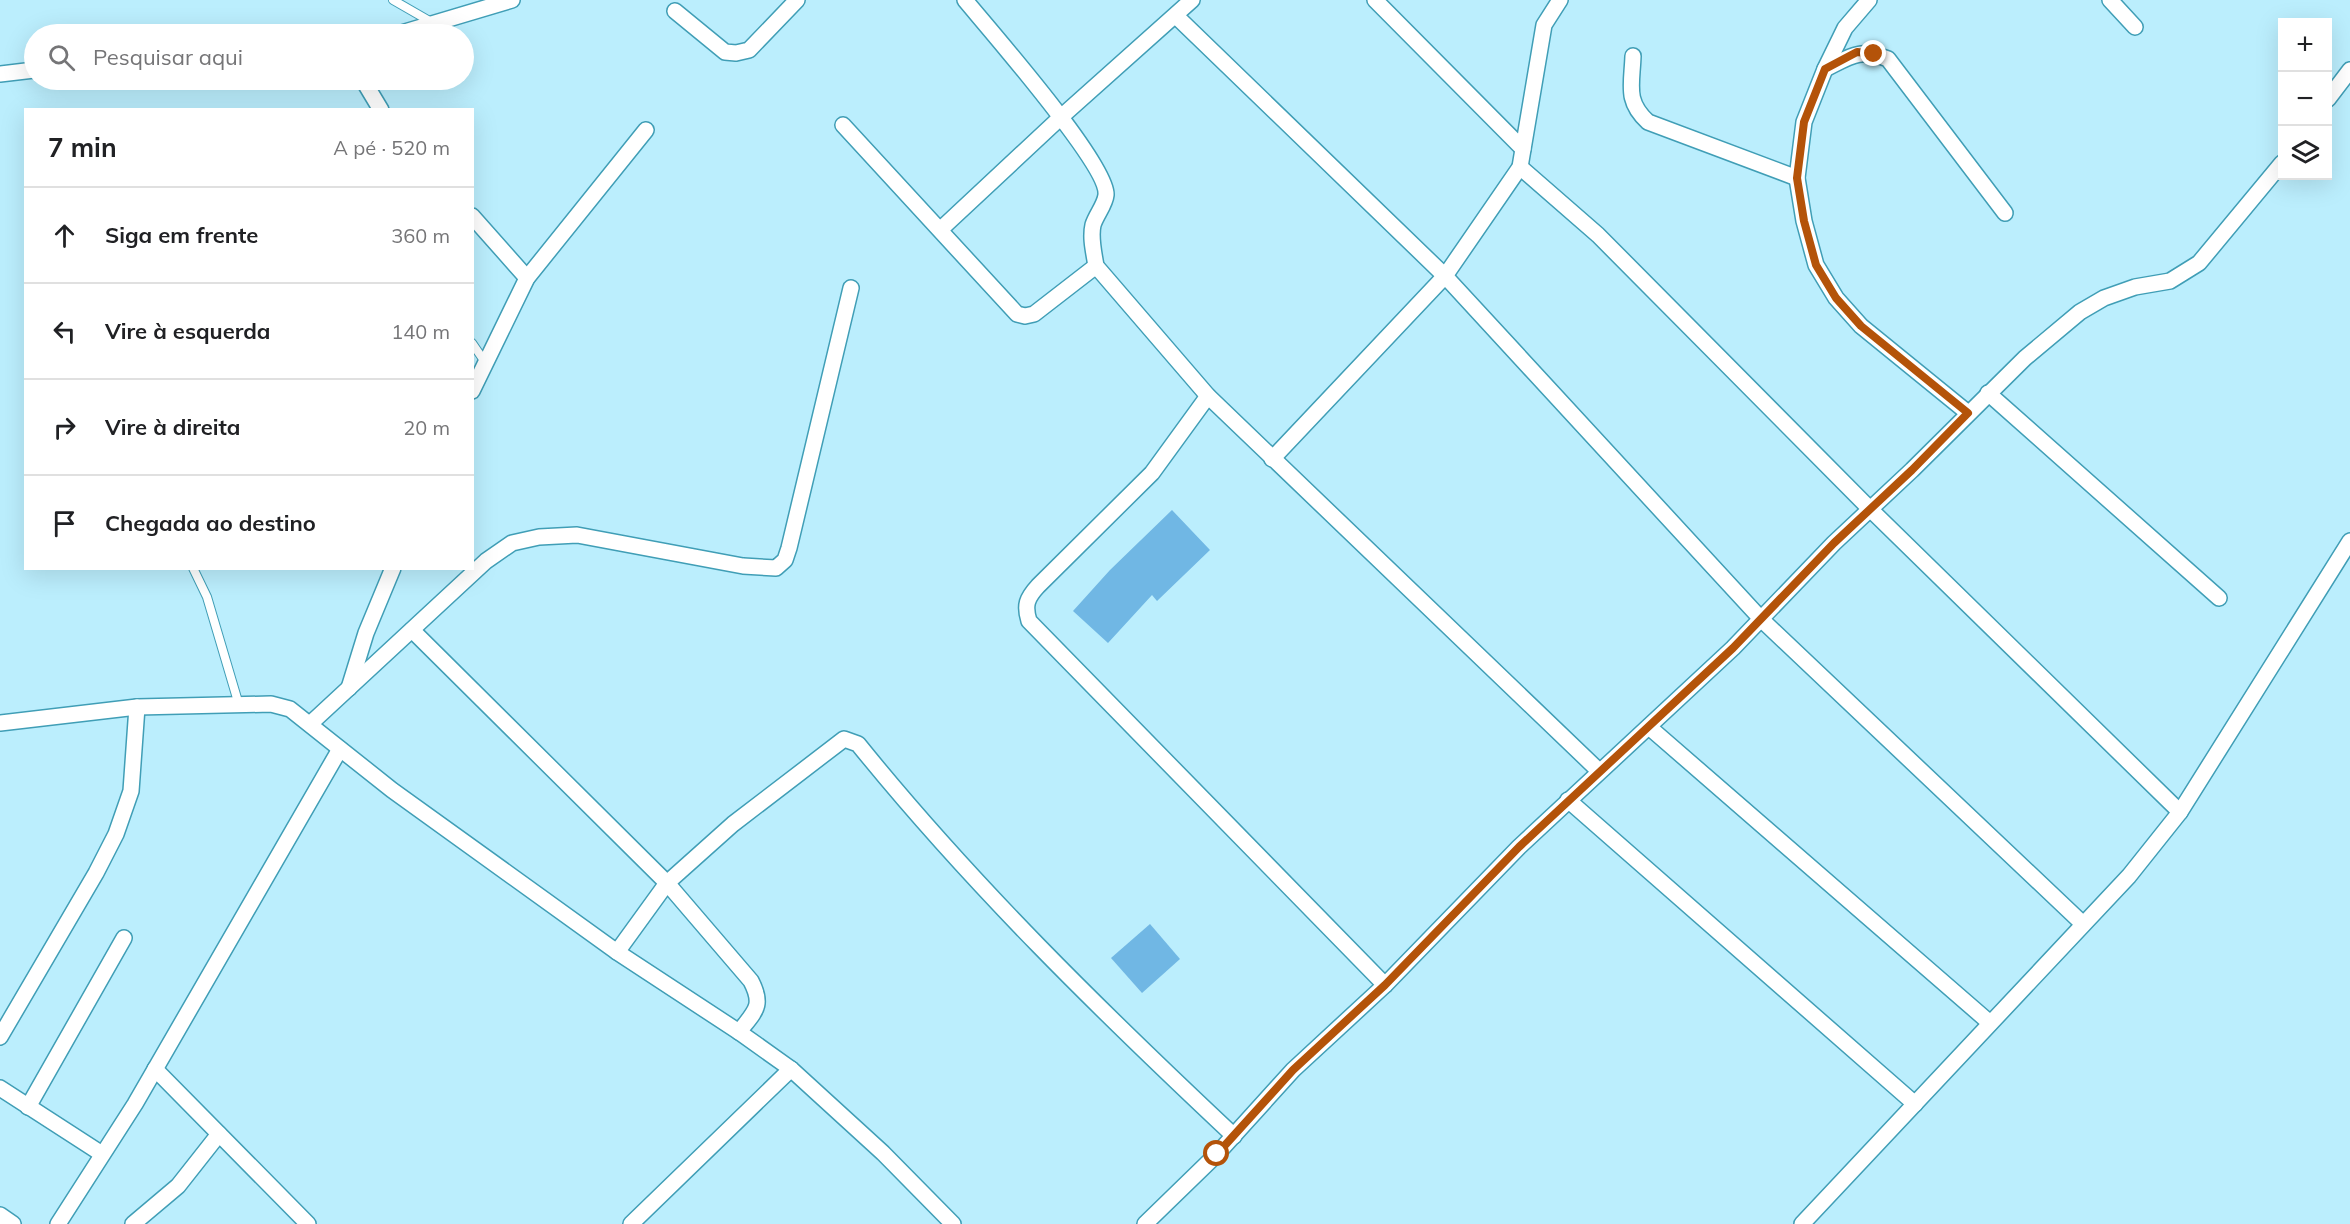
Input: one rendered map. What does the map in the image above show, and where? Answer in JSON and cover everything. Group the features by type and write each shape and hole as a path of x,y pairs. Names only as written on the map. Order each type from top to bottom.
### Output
{"street":[{"path":"434,24 512,0"},
{"path":"675,11 725,52 736,53 749,51 796,0"},
{"path":"965,0 1061,117 1103,182 1106,195 1093,225 1096,266 1208,396 1599,771"},
{"path":"941,229 1061,117 1192,0"},
{"path":"1272,459 1445,276 1520,167 1544,25 1560,0"},
{"path":"1869,0 1845,28 1825,69 1804,122 1797,178 1804,221 1816,265 1836,298 1861,326 1968,413"},
{"path":"2110,0 2135,27"},
{"path":"1379,1 1523,149"},
{"path":"1176,16 1445,276 1762,620 2083,924"},
{"path":"1825,69 1857,52 1888,59 2005,213"},
{"path":"1633,56 1632,96 1636,111 1648,122 1797,178"},
{"path":"2332,94 2350,70"},
{"path":"0,74 24,71"},
{"path":"369,90 380,108"},
{"path":"843,125 1017,314 1025,316 1034,314 1096,266"},
{"path":"474,387 527,278 646,130"},
{"path":"1520,167 1598,235 1870,509 2180,812"},
{"path":"1145,1224 1234,1136 1293,1070 1385,985 1512,854 1762,620 1834,543 2025,358 2080,312 2104,298 2135,287 2170,281 2199,263 2278,169"},
{"path":"474,218 527,278"},
{"path":"310,724 486,561 512,543 539,537 577,535 743,566 776,568 785,560 789,548 851,288"},
{"path":"1988,393 2219,598"},
{"path":"1208,396 1152,473 1038,586 1028,597 1025,609 1029,621 1385,985"},
{"path":"1802,1224 2129,876 2180,812 2350,541"},
{"path":"348,690 366,633 392,570"},
{"path":"412,630 668,884 751,981 758,995 758,1008 739,1032"},
{"path":"0,723 137,707 272,704 290,709 392,790 617,952 791,1069 883,1153 953,1224"},
{"path":"0,1037 68,924 116,834 131,790 137,707"},
{"path":"1649,727 1990,1023"},
{"path":"617,952 668,884 733,824 844,739 851,740 858,744 905,802 1039,946 1147,1054 1234,1136"},
{"path":"58,1224 155,1069 340,749"},
{"path":"1569,800 1915,1104"},
{"path":"28,1107 124,938"},
{"path":"155,1069 308,1224"},
{"path":"631,1224 791,1069"},
{"path":"0,1088 102,1154"},
{"path":"133,1224 178,1186 219,1134"},
{"path":"0,1215 13,1224"}],"lane":[{"path":"393,0 434,24"},
{"path":"474,346 485,362"},
{"path":"194,570 207,597 239,705"}],"building":[{"path":"1172,510 1210,550 1157,601 1152,595 1108,643 1073,611 1110,570"},
{"path":"1150,924 1180,959 1142,993 1111,958"}],"route":[{"path":"1217,1154 1293,1070 1385,985 1519,847 1762,620 1834,543 1912,470 1968,413 1861,326 1836,298 1816,265 1804,221 1797,178 1804,122 1825,69 1857,52 1874,54"}]}
